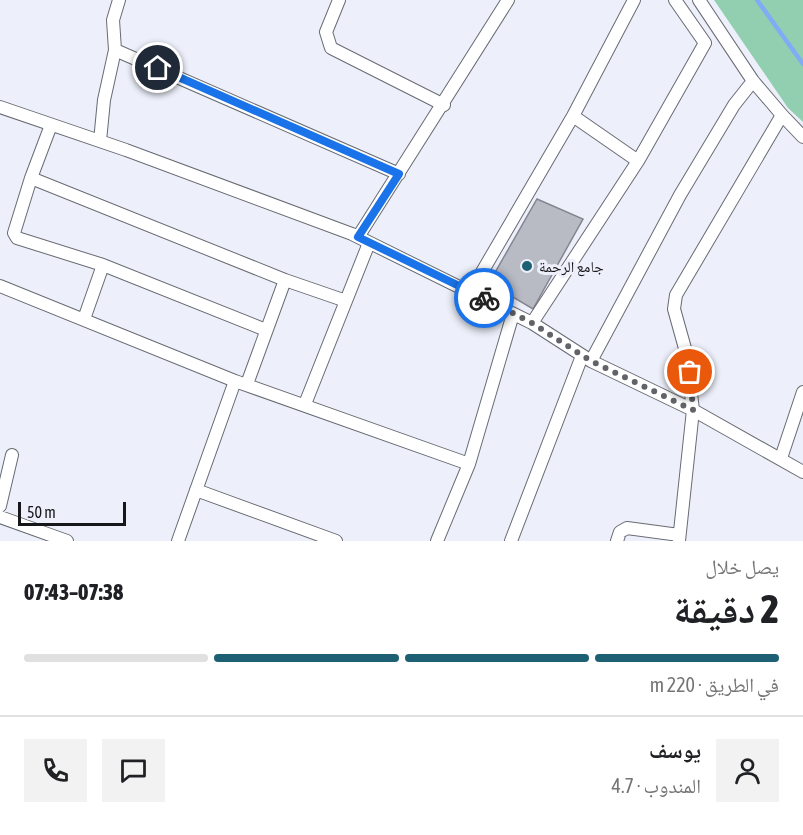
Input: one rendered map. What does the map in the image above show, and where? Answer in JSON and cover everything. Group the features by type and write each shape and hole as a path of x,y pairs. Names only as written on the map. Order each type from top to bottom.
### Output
{"street":[{"path":"100,141 102,108 115,50 113,20 119,0"},
{"path":"339,0 326,32 332,48 444,105"},
{"path":"305,404 346,301 364,240 399,174 508,0"},
{"path":"471,291 573,116 634,0"},
{"path":"675,0 705,43"},
{"path":"699,0 753,81 803,137"},
{"path":"532,323 638,161 705,43 721,33"},
{"path":"115,50 399,174"},
{"path":"511,541 586,358 734,105 753,81"},
{"path":"0,107 100,141 364,240 532,323 586,358 693,410 803,472"},
{"path":"573,116 638,161"},
{"path":"616,541 620,532 627,528 679,538 693,410 686,352 674,309 676,295 782,116"},
{"path":"51,125 14,230 16,238 103,265 266,330"},
{"path":"31,178 285,280 346,301"},
{"path":"84,319 103,265"},
{"path":"178,541 196,490 266,330 285,280"},
{"path":"0,286 241,383 469,464"},
{"path":"437,541 469,464 513,314"},
{"path":"781,458 803,392"},
{"path":"0,506 12,455"},
{"path":"196,490 336,541"},
{"path":"0,517 67,541"}],"green space":[{"path":"714,0 803,0 803,122 788,108"}],"building":[{"name":"جامع الرحمة","path":"537,199 583,219 533,309 489,283"}],"waterway":[{"path":"757,0 803,64"}],"way so far":[{"path":"484,298 532,323 591,361 693,410 690,372"}],"place":[{"name":"جامع الرحمة","path":"527,266"}],"route":[{"path":"158,68 399,174 358,237 484,298"}]}
